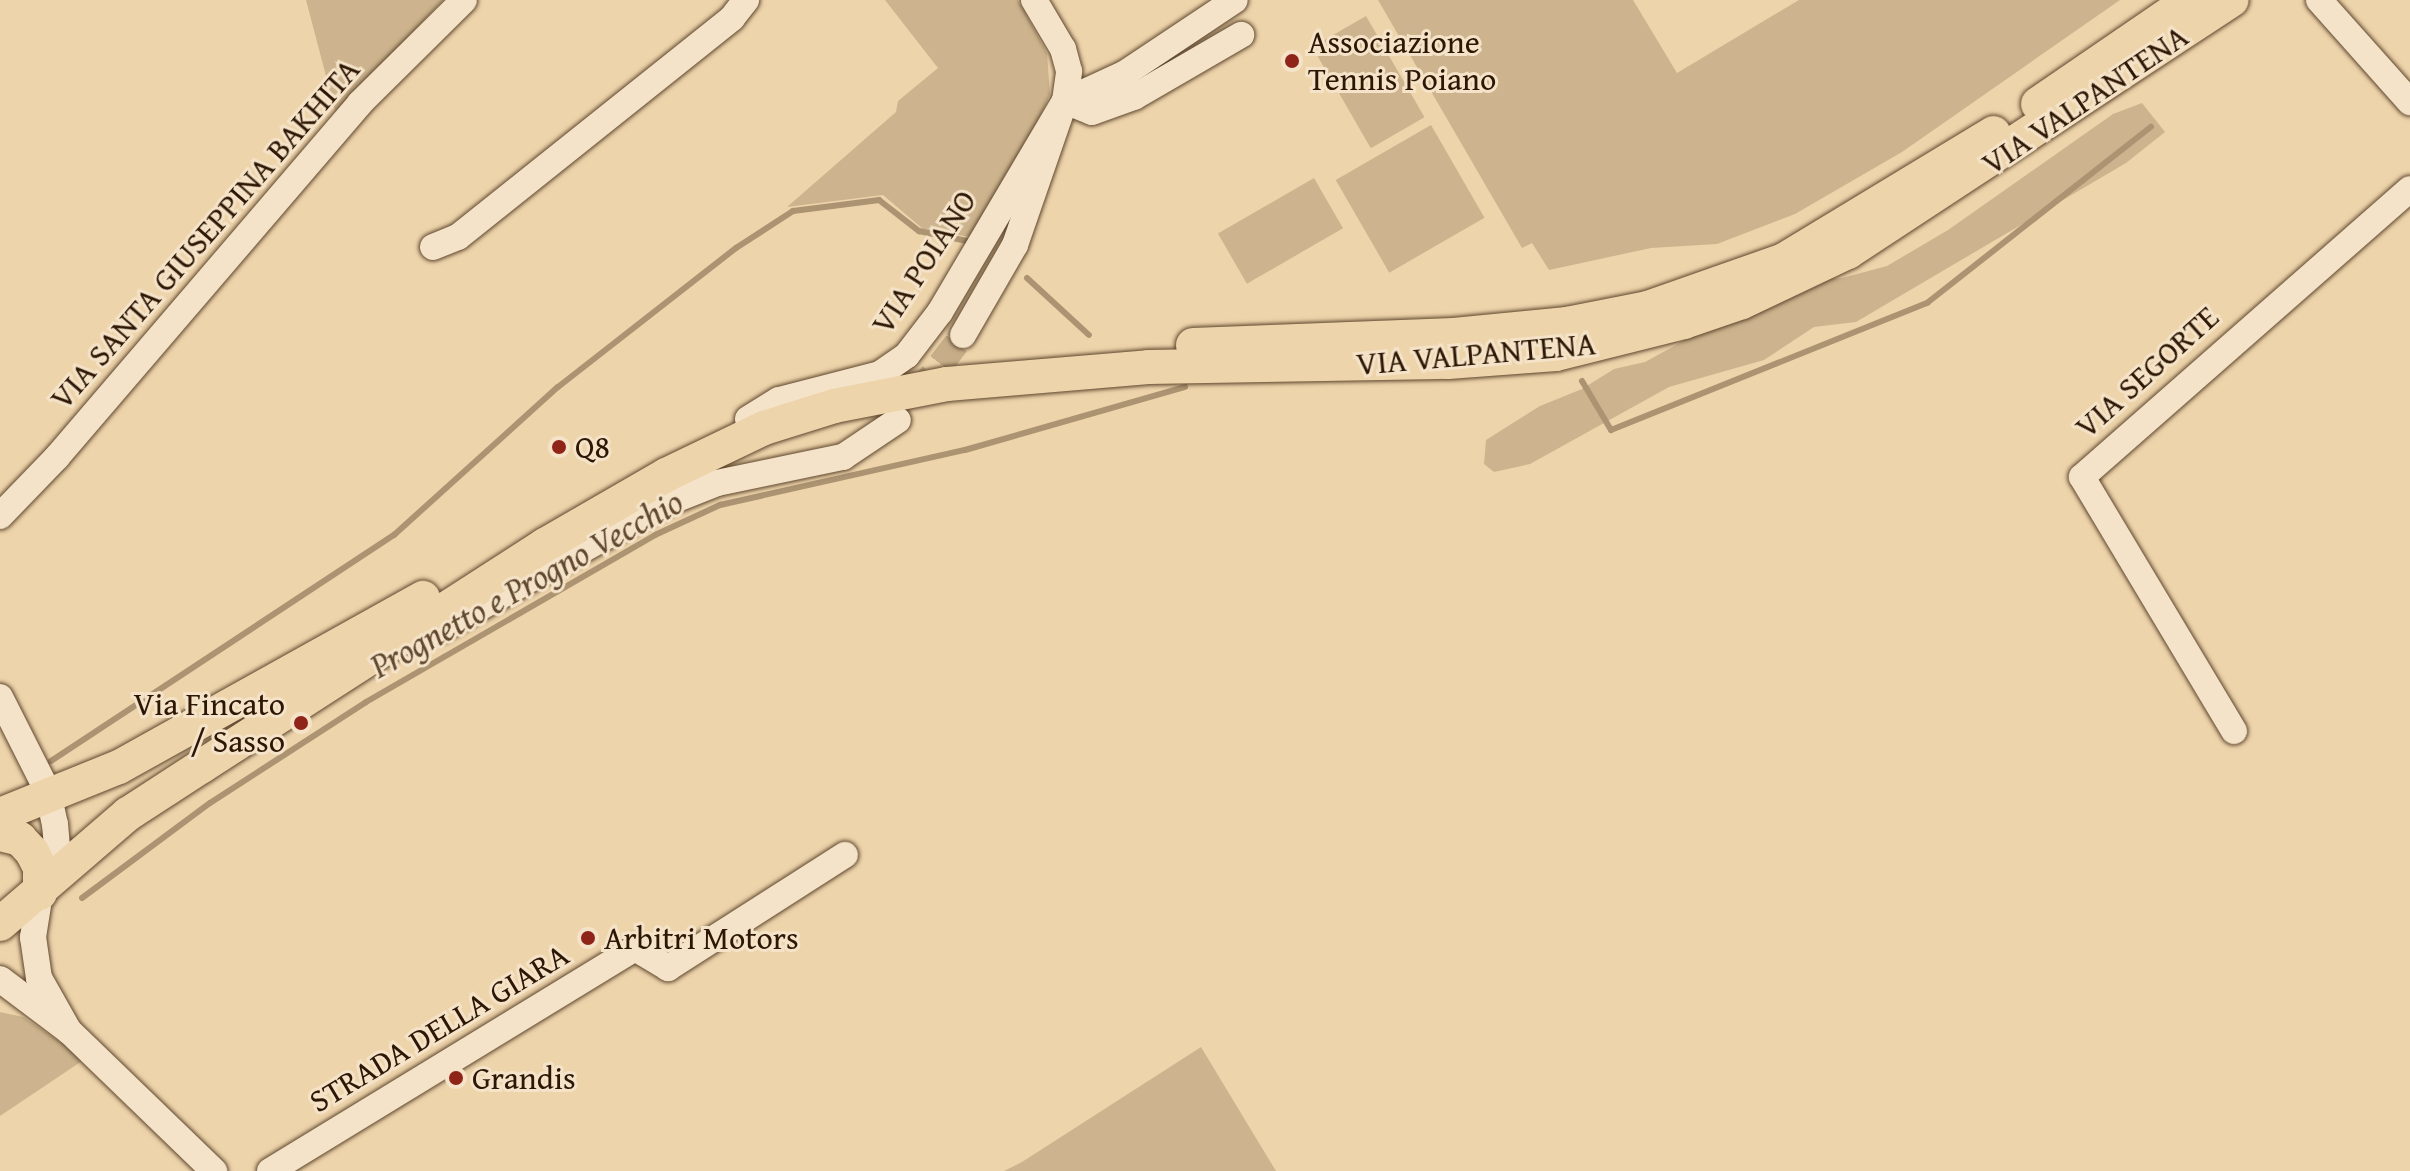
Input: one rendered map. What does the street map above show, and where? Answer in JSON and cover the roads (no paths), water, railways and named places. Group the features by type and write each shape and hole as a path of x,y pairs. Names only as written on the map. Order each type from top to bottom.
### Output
{"main road":[{"name":"VIA VALPANTENA","path":"0,815 48,792 119,767 184,733 392,618 592,491 681,445 748,419 915,375 1218,343 1454,335 1567,324 1648,308 1784,260 2210,6"},
{"name":"VIA VALPANTENA","path":"0,924 40,893 128,814 314,697 545,545 764,428 834,406 947,384 1148,367 1464,361 1556,354 1642,334 1742,302 1848,252 2210,6"},
{"path":"0,834 20,839 32,852 40,868 40,893"}],"street":[{"name":"VIA SANTA GIUSEPPINA BAKHITA","path":"0,516 57,457 360,103 464,0"},
{"path":"433,247 458,237 732,18 746,0"},
{"name":"VIA POIANO","path":"963,335 1015,245 1065,101 1069,71 1063,49 1034,0"},
{"path":"1065,101 1124,74 1235,0"},
{"name":"VIA VALPANTENA","path":"2210,6 2242,0"},
{"path":"2319,0 2410,102"},
{"path":"1065,101 1092,112 1134,97 1241,35"},
{"name":"VIA POIANO","path":"748,419 779,400 880,374 907,355 940,312 1065,101"},
{"name":"VIA SEGORTE","path":"2234,731 2082,477 2410,189"},
{"path":"314,697 662,505 717,483 826,463 864,447 898,420"},
{"path":"0,697 48,792 57,846 40,893 33,937 37,969 69,1031"},
{"name":"STRADA DELLA GIARA","path":"270,1171 635,948 668,968 845,855"},
{"path":"0,979 69,1031 214,1171"}],"waterway":[{"name":"Prognetto e Progno Vecchio","path":"1582,381 1611,430 1927,303 2151,127"},
{"name":"Prognetto e Progno Vecchio","path":"51,761 394,535 558,387 736,248 793,211 879,200 919,231 972,242"},
{"name":"Prognetto e Progno Vecchio","path":"1027,278 1089,335"},
{"name":"Prognetto e Progno Vecchio","path":"82,898 210,803 366,702 655,535 720,505 965,450 1185,387"}],"tunnel":[{"path":"917,395 963,335"}],"place":[{"name":"Associazione Tennis Poiano","path":"1292,61"},
{"name":"Q8","path":"559,447"},
{"name":"Via Fincato / Sasso","path":"301,723"},
{"name":"Arbitri Motors","path":"588,938"},
{"name":"Grandis","path":"456,1078"}]}
